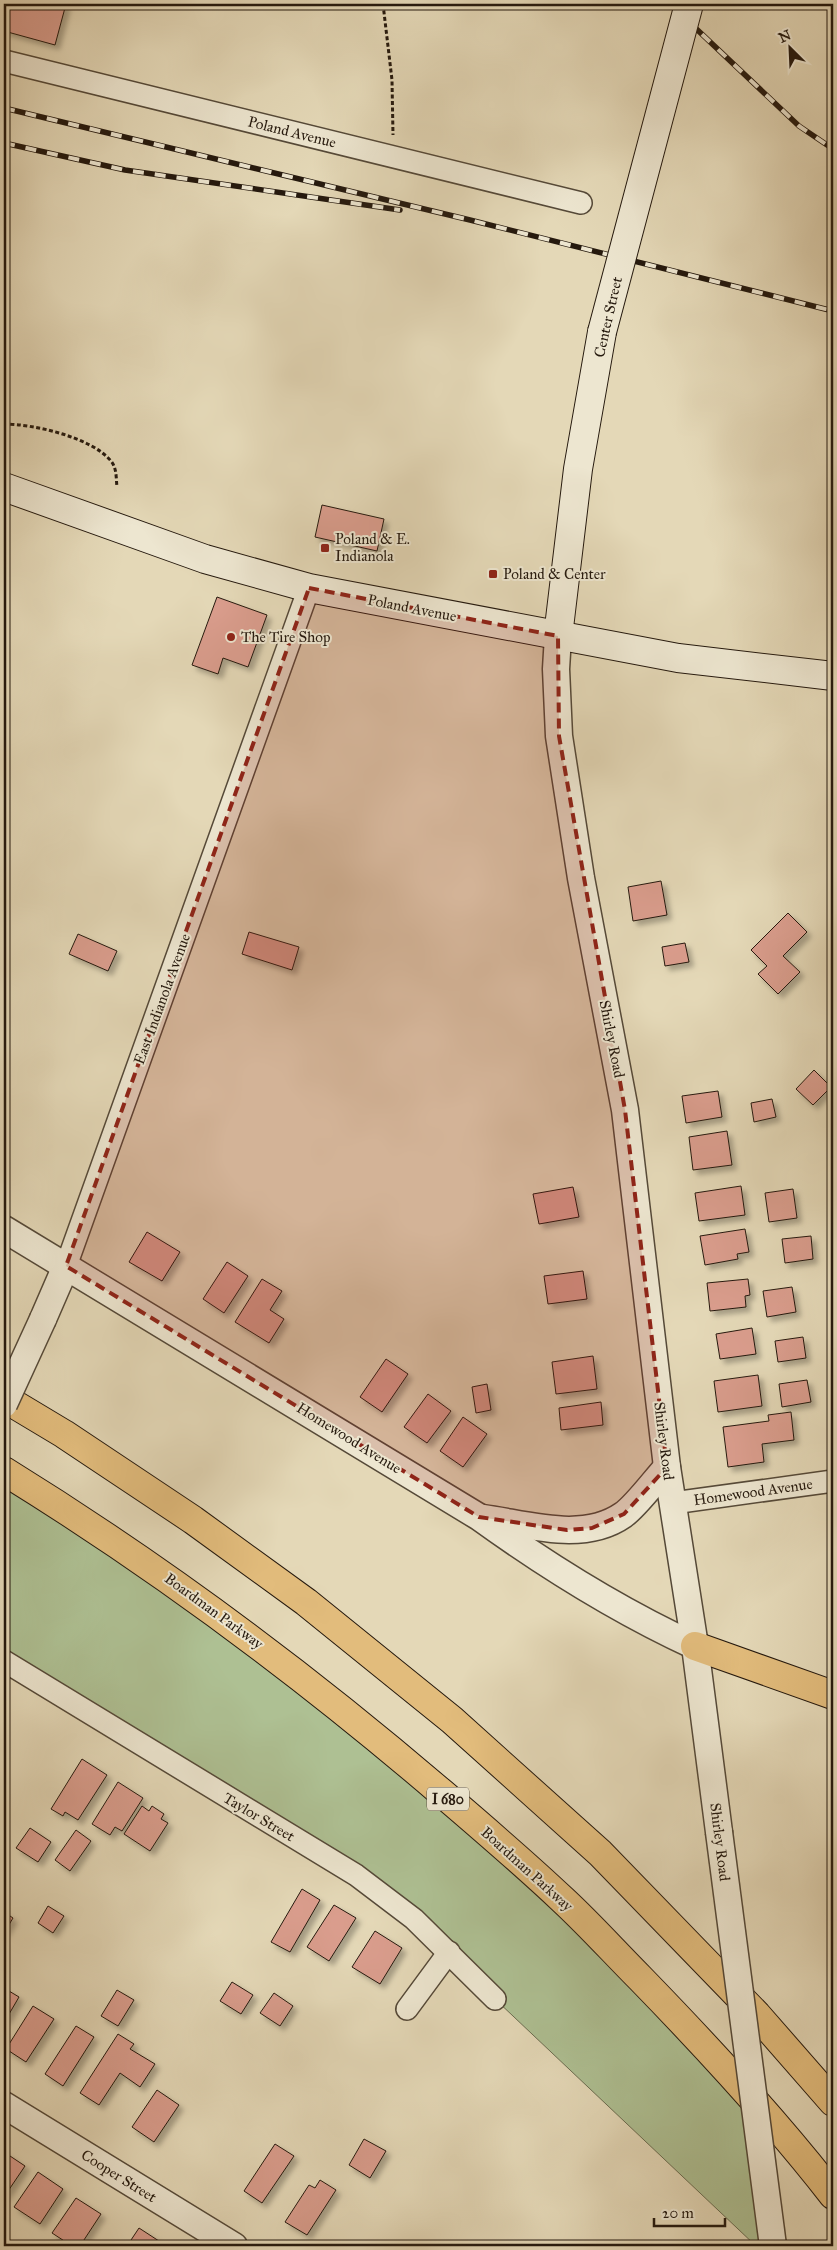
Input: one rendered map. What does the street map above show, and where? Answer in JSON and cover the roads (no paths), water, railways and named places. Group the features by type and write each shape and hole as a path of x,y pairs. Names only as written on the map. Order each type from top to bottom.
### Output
{"highway":[{"path":"4,1398 64,1434 193,1520 306,1602 452,1720 600,1853 757,2015 833,2102"},
{"name":"Boardman Parkway","path":"4,1471 104,1534 194,1595 270,1652 359,1722 497,1841 563,1900 713,2053 833,2195"},
{"path":"695,1646 833,1695"}],"main road":[{"name":"Center Street","path":"558,636 578,469 602,332 689,4"},
{"name":"Poland Avenue","path":"4,487 205,558 309,588 678,658 833,676"}],"street":[{"name":"Poland Avenue","path":"4,61 580,203"},
{"name":"East Indianola Avenue","path":"4,1404 66,1266 309,588"},
{"name":"Shirley Road","path":"558,636 556,668 559,736 581,878 625,1110 667,1466 695,1646 773,2246"},
{"name":"Homewood Avenue","path":"4,1229 479,1517 552,1567 653,1626 695,1646"},
{"path":"479,1517 567,1530 592,1528 610,1523 624,1514 667,1466"},
{"name":"Homewood Avenue","path":"673,1503 833,1481"},
{"name":"Taylor Street","path":"4,1660 356,1876 414,1919 495,1999"},
{"path":"407,2009 449,1952"},
{"name":"Cooper Street","path":"4,2105 234,2246"}],"railway":[{"path":"670,4 799,126 833,149"},
{"path":"4,108 470,220 833,311"},
{"path":"4,143 125,170 400,210"}],"place":[{"name":"Poland & E. Indianola","path":"325,548"},
{"name":"Poland & Center","path":"493,574"},
{"name":"The Tire Shop","path":"231,637"}]}
